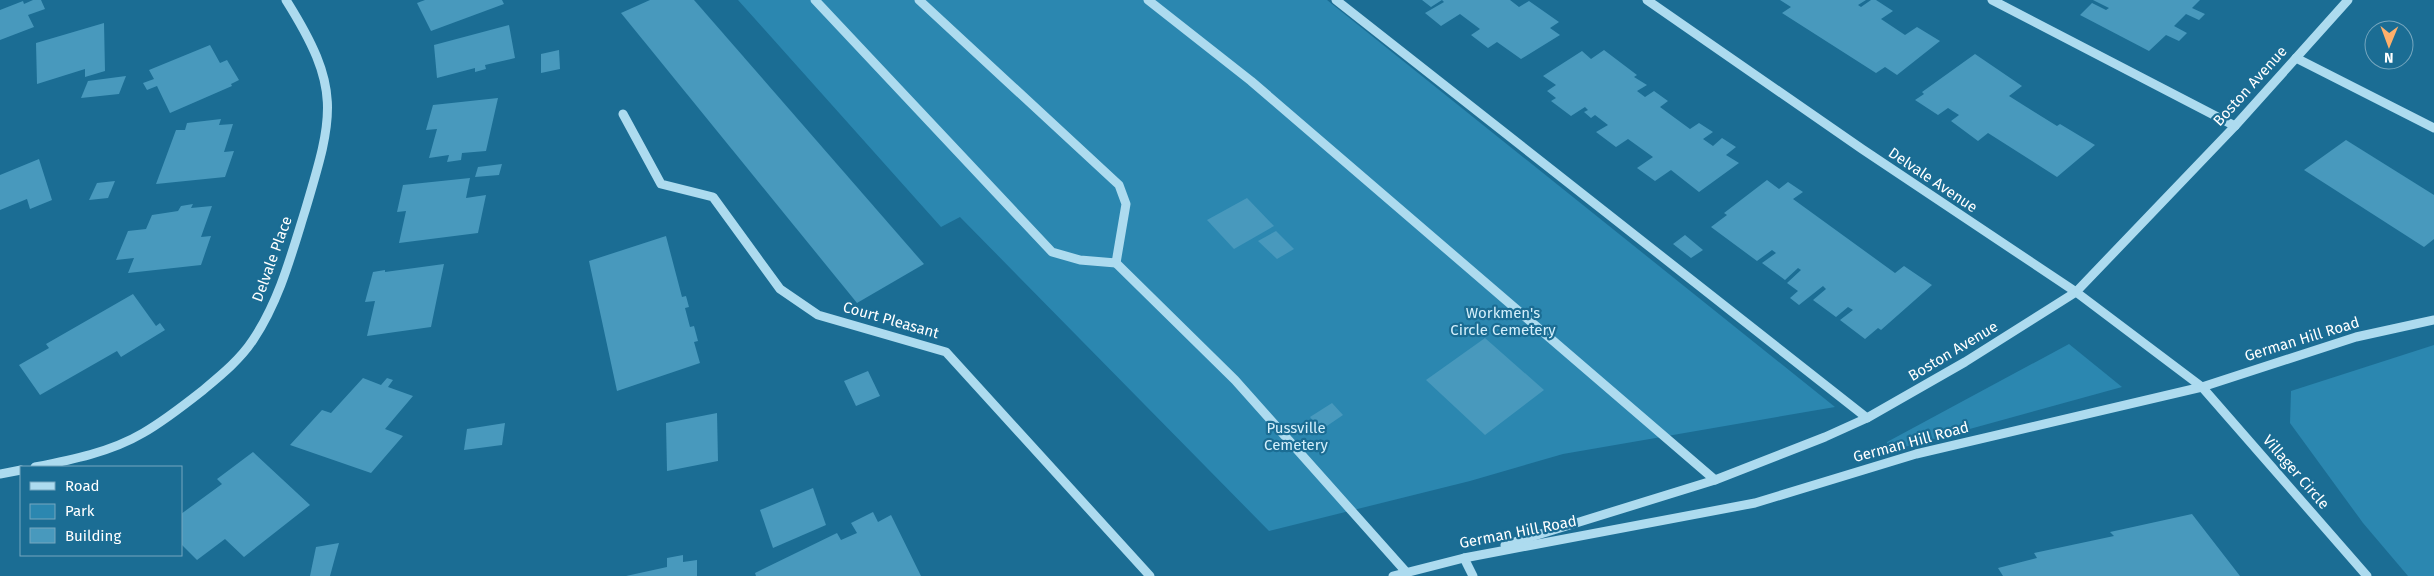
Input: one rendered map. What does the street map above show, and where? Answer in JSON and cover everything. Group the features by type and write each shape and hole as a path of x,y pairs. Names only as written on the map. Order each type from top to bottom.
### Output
{"street":[{"name":"Delvale Place","path":"39,466 94,452 142,434 180,408 225,372 252,342 266,318 280,290 301,223 329,119 329,92 319,61 286,0"},
{"path":"815,0 1052,252 1080,260 1116,263 1235,380 1407,573"},
{"path":"919,0 1119,185 1126,204 1116,263"},
{"path":"1148,0 1251,81 1714,480"},
{"path":"1336,0 1867,418"},
{"path":"1992,0 2235,126"},
{"path":"2004,6 2011,0"},
{"name":"Boston Avenue","path":"1464,558 1714,480 1867,418 1965,362 2076,292 2235,126 2348,0"},
{"name":"Delvale Avenue","path":"1650,1 1862,149 2076,292 2202,387"},
{"path":"2296,58 2434,128"},
{"name":"Court Pleasant","path":"623,114 661,184 713,197 780,289 818,315 946,352 1150,576"},
{"name":"German Hill Road","path":"1393,576 1464,558 1755,502 1916,454 2202,387 2356,338 2434,320"},
{"name":"Villager Circle","path":"2202,387 2367,576"},
{"path":"0,474 20,470"},
{"path":"1464,558 1473,576"}],"green space":[{"path":"738,0 1327,0 1835,407 1563,454 1470,481 1269,531 960,217 941,227"},
{"path":"2069,344 2122,387 1890,451 1887,442"},
{"path":"2434,345 2434,576 2408,576 2363,523 2290,423 2291,391"}],"building":[{"path":"33,0 41,0 45,9 28,15 34,27 0,40 0,10 23,1 24,4"},
{"path":"425,0 502,0 504,4 431,31 417,3"},
{"path":"650,0 694,0 924,264 857,303 621,13"},
{"path":"1422,0 1442,0 1431,7"},
{"path":"1442,0 1510,0 1519,7 1529,1 1559,22 1550,28 1560,35 1521,59 1497,42 1488,48 1471,35 1480,29 1460,14 1441,26 1425,13 1444,2"},
{"path":"1780,0 1866,0 1858,5 1861,7 1871,0 1876,0 1893,11 1881,19 1905,35 1917,27 1940,41 1897,75 1885,67 1876,73 1782,13 1791,7"},
{"path":"2093,0 2200,0 2192,8 2205,14 2199,20 2186,14 2174,26 2187,33 2179,41 2166,35 2149,51 2080,15 2092,3 2106,10 2109,8"},
{"path":"104,23 105,71 85,77 85,69 37,84 36,43"},
{"path":"509,25 515,58 485,65 486,69 475,72 475,68 437,78 434,45"},
{"path":"210,45 220,63 227,60 239,80 231,84 232,86 170,113 157,86 147,90 143,83 154,79 149,70"},
{"path":"559,50 560,69 541,73 541,54"},
{"path":"1604,50 1637,75 1634,77 1647,85 1637,91 1645,97 1654,91 1668,101 1660,107 1690,129 1699,123 1713,132 1703,139 1713,146 1722,138 1736,147 1726,155 1739,163 1699,192 1671,170 1655,181 1637,168 1653,157 1628,139 1616,147 1596,132 1608,125 1595,115 1591,118 1584,112 1588,110 1585,107 1571,116 1551,101 1556,98 1547,91 1556,85 1543,76 1582,51 1591,59"},
{"path":"1975,54 2022,86 2009,96 2057,126 2060,124 2095,145 2057,177 1988,133 1978,141 1951,121 1959,115 1948,108 1938,115 1915,100 1924,94 1922,92"},
{"path":"126,76 119,94 81,98 88,81"},
{"path":"498,98 486,151 462,153 461,160 447,162 449,155 429,158 437,129 426,130 433,105"},
{"path":"221,119 219,125 233,124 224,152 234,151 225,177 156,184 176,130 185,130 187,123"},
{"path":"2346,140 2434,195 2434,239 2424,247 2304,170"},
{"path":"39,159 52,200 30,209 27,199 0,210 0,175"},
{"path":"502,164 499,175 475,177 478,167"},
{"path":"470,178 466,198 486,195 478,233 399,243 406,211 397,212 403,185"},
{"path":"1767,180 1779,189 1788,182 1803,192 1793,199 1895,273 1904,266 1932,285 1881,330 1878,328 1865,339 1840,320 1853,310 1848,307 1836,317 1813,300 1826,289 1823,286 1799,305 1790,298 1798,291 1787,283 1801,270 1798,268 1785,280 1762,263 1776,253 1772,250 1757,261 1711,227 1727,215 1724,213"},
{"path":"115,181 108,198 89,200 97,183"},
{"path":"1247,198 1274,226 1234,249 1207,220"},
{"path":"193,204 191,208 212,206 201,237 211,236 201,265 128,273 134,258 116,260 128,231 146,229 152,215 178,211 181,206"},
{"path":"1276,231 1294,249 1277,259 1258,241"},
{"path":"1685,235 1703,250 1691,258 1673,244"},
{"path":"666,236 682,297 686,296 689,307 685,308 690,327 694,326 698,341 694,342 700,363 617,391 589,261"},
{"path":"444,264 431,327 367,336 375,301 365,302 373,272"},
{"path":"133,294 156,326 160,323 165,330 121,357 117,351 40,395 19,365 49,348 46,344"},
{"path":"1485,338 1544,390 1485,435 1426,380"},
{"path":"868,371 880,396 856,406 844,381"},
{"path":"363,378 381,385 387,378 393,380 388,387 413,396 385,429 403,436 371,473 290,445 322,410 331,413"},
{"path":"1332,403 1343,415 1321,430 1310,417"},
{"path":"717,413 718,461 667,471 666,423"},
{"path":"505,423 502,445 464,450 467,429"},
{"path":"253,452 310,505 244,557 225,539 197,560 182,545 182,513 222,484 217,479"},
{"path":"813,488 826,525 773,548 760,510"},
{"path":"873,512 878,522 891,515 921,576 756,576 755,573 837,533 841,540 857,533 851,523"},
{"path":"2192,514 2240,576 2003,576 1998,568 2037,558 2034,553 2114,536 2110,532"},
{"path":"339,543 330,576 310,576 316,547"},
{"path":"683,555 683,562 697,560 697,576 626,576 667,567 667,558"}],"park label":[{"name":"Workmen's Circle Cemetery","path":"1503,322"},
{"name":"Pussville Cemetery","path":"1296,436"}]}
